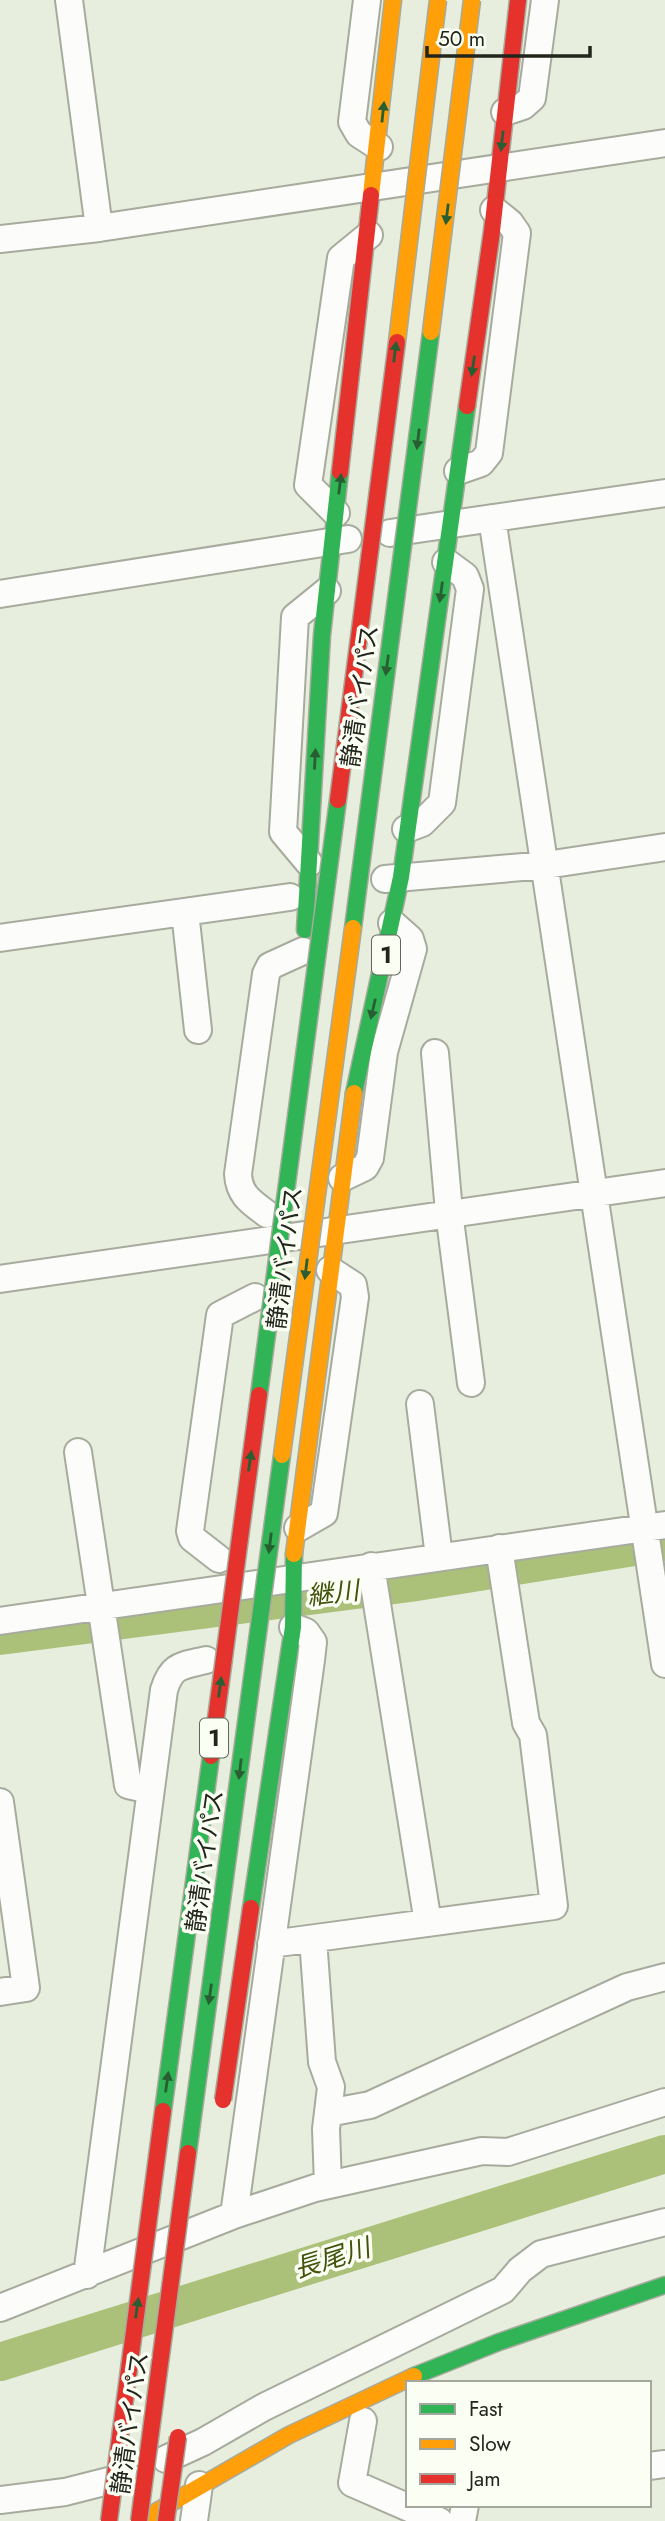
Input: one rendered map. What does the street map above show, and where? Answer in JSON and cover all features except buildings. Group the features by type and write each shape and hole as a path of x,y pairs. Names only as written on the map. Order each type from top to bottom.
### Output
{"main road":[{"path":"379,238 386,155 393,0"},
{"name":"静清バイパス","path":"109,2521 309,952 381,472 438,0"},
{"name":"静清バイパス","path":"140,2521 417,448 472,0"},
{"path":"474,187 488,164 505,112 518,0"},
{"path":"382,196 386,155"},
{"path":"488,164 494,210"},
{"name":"1","path":"309,952 334,668 374,316"},
{"path":"437,556 443,517 458,471"},
{"path":"327,591 336,513"},
{"path":"437,556 443,517"},
{"path":"321,1153 396,734"},
{"name":"1","path":"392,923 392,878 406,829"},
{"name":"1","path":"309,863 309,952"},
{"path":"330,1270 342,1178"},
{"path":"251,1323 267,1214"},
{"path":"221,2113 293,1627 298,1528"},
{"path":"214,1596 220,1552"},
{"path":"175,1896 179,1870"},
{"path":"202,2248 208,2208"},
{"path":"118,2278 124,2237"},
{"path":"407,2381 520,2333 665,2285"},
{"path":"140,2521 199,2485 339,2410 406,2381"},
{"path":"166,2521 179,2423"},
{"path":"88,2508 93,2467"}],"street":[{"path":"69,0 99,228"},
{"path":"367,0 352,122 359,134 386,155"},
{"path":"505,112 523,106 532,98 545,0"},
{"path":"0,239 382,196 488,164 665,143"},
{"path":"458,471 481,463 489,453 517,233 510,223 494,210"},
{"path":"336,513 308,485 341,258 379,238"},
{"path":"0,594 332,542 443,517 492,518 665,493"},
{"path":"492,518 593,1192 654,1527 665,1664"},
{"path":"406,829 422,823 442,803 470,589 466,576 437,556"},
{"path":"309,863 283,832 295,617 327,591"},
{"path":"392,878 546,865 665,847"},
{"path":"0,939 290,897"},
{"path":"185,912 198,1030"},
{"path":"342,1178 365,1167 370,1158 384,1052 414,949 410,939 392,923"},
{"path":"267,1214 245,1197 239,1186 238,1174 266,974 270,966 309,952"},
{"path":"435,1053 449,1212 471,1383"},
{"path":"0,1279 262,1243 449,1212 665,1182"},
{"path":"298,1528 324,1513 355,1297 353,1285 330,1270"},
{"path":"220,1552 192,1538 190,1531 220,1315 255,1297"},
{"path":"420,1404 439,1557"},
{"path":"78,1452 128,1785 150,1790"},
{"path":"0,1621 100,1606 214,1596 294,1578 654,1527"},
{"path":"271,1944 554,1906 533,1735 526,1723 499,1548"},
{"path":"371,1566 428,1923"},
{"path":"234,2215 313,1642 306,1632 293,1627"},
{"path":"87,2276 150,1790 169,1674 178,1667 206,1660"},
{"path":"0,1802 5,1875 26,1988 0,1992"},
{"path":"313,1939 322,2062 331,2087 328,2113 328,2185"},
{"path":"328,2113 370,2105 627,1987 665,1977"},
{"path":"0,2308 87,2276 234,2215 328,2185 482,2151 508,2152 665,2102"},
{"path":"0,2500 65,2493 131,2475 203,2442 264,2407 503,2290 520,2270 541,2254 665,2222"},
{"path":"363,2421 352,2483 406,2496"},
{"path":"194,2521 199,2485"},
{"path":"421,2507 439,2521"}],"waterway":[{"name":"継川","path":"0,1636 410,1583 665,1542"},
{"name":"長尾川","path":"0,2362 665,2154"}],"traffic: fast":[{"path":"353,928 431,332"},
{"path":"354,1093 401,877 467,406"},
{"path":"305,930 322,635 340,472"},
{"path":"259,1395 338,800"},
{"path":"188,2153 282,1455"},
{"path":"251,1908 293,1627 294,1554"},
{"path":"163,2111 211,1756"},
{"path":"414,2376 499,2342 665,2285"}],"traffic: slow":[{"path":"371,195 393,0"},
{"path":"397,342 438,0"},
{"path":"431,332 472,0"},
{"path":"282,1455 353,928"},
{"path":"294,1554 354,1093"},
{"path":"147,2517 289,2435 414,2376"}],"traffic: jam":[{"path":"467,406 492,231 518,0"},
{"path":"340,472 371,195"},
{"path":"338,800 397,342"},
{"path":"211,1756 259,1395"},
{"path":"223,2100 251,1908"},
{"path":"109,2521 163,2111"},
{"path":"139,2521 188,2153"},
{"path":"166,2521 178,2437"}]}
